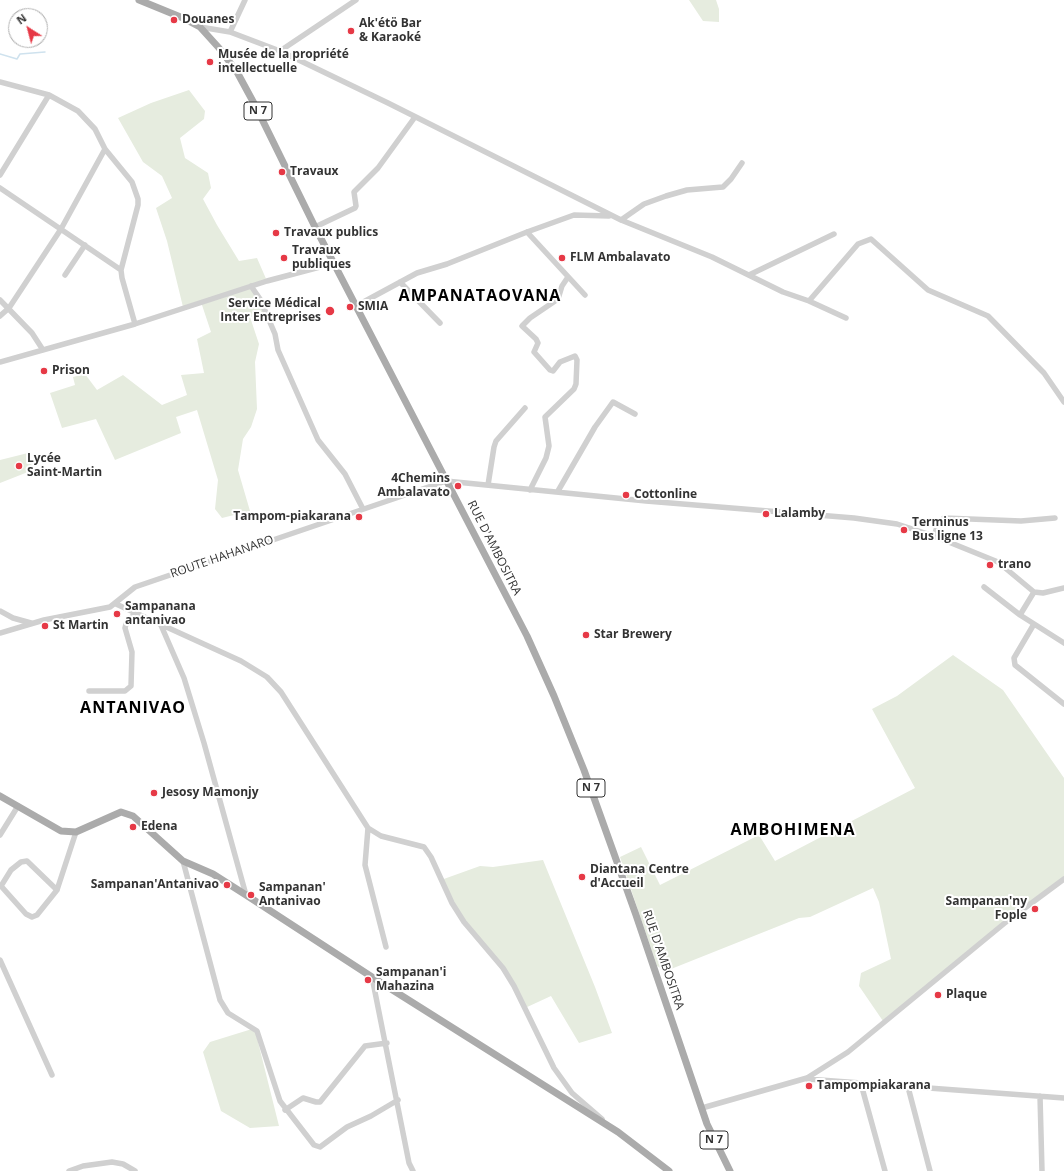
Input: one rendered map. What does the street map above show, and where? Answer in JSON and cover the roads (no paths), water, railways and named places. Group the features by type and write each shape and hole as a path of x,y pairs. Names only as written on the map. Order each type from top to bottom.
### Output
{"main road":[{"name":"RUE D'AMBOSITRA","path":"139,0 183,18 200,27 219,48 237,72 256,107 315,227 527,636 569,732 623,876 710,1131 730,1171"},
{"path":"0,796 60,831 76,832 121,812 133,816 183,861 213,874 372,977 618,1132 669,1171"}],"street":[{"path":"230,32 245,0"},
{"path":"280,51 356,0"},
{"path":"200,27 230,32 280,51 612,216 712,257 783,292 809,301 846,318"},
{"path":"0,82 49,95 85,118 95,129 105,149 132,182 138,200 121,270 135,324"},
{"path":"0,176 49,95"},
{"path":"315,227 355,208 354,192 378,168 415,117"},
{"path":"0,316 9,308 61,229 105,149"},
{"path":"621,220 644,204 666,196 687,190 723,187 732,179 742,163"},
{"path":"0,188 121,270"},
{"path":"356,306 424,270 447,264 574,215 612,216"},
{"path":"527,232 585,295"},
{"path":"748,276 834,234"},
{"path":"809,301 858,244 871,239 928,290 988,316 1044,373 1064,402"},
{"path":"65,275 85,245"},
{"path":"0,362 135,324 251,286 335,263"},
{"path":"530,490 549,446 545,417 574,389 576,384 577,360 575,356 560,362 553,370 550,370 534,352 538,343 536,339 522,326 530,318 558,299 562,286 568,277"},
{"path":"400,282 440,323"},
{"path":"251,286 260,299 275,334 278,350 318,440 345,474 363,509"},
{"path":"0,300 38,341 43,350"},
{"path":"558,491 595,427 613,402 634,414"},
{"path":"488,485 496,441 525,408"},
{"path":"446,481 646,501 854,518 897,524 934,536 998,562 1034,592 1043,593 1064,588"},
{"name":"ROUTE HAHANARO","path":"0,633 32,623 110,607 116,604 124,595 135,587 446,481"},
{"path":"934,536 938,524 944,518 1021,522 1054,518"},
{"path":"984,587 1020,615 1064,643"},
{"path":"1020,615 1034,592"},
{"path":"116,604 159,622 241,661 266,677 280,692 368,828 381,836 424,847 431,857 452,903 464,922 503,968 514,986 554,1068 572,1093 618,1132"},
{"path":"0,611 13,618 32,623"},
{"path":"89,691 125,691 131,686 132,652 125,628 126,624 136,612"},
{"path":"159,622 184,678 204,743 246,895"},
{"path":"1034,624 1014,658 1015,665 1064,704"},
{"path":"0,835 18,806"},
{"path":"368,828 365,852 366,872 386,947"},
{"path":"57,890 27,861 21,862 11,870 1,886 26,914 32,917 37,915 57,890 76,832"},
{"path":"183,861 220,1000 228,1013 257,1031 275,1090 285,1110 314,1145 320,1146 347,1127 371,1116 398,1100"},
{"path":"702,1108 807,1078 855,1047 1006,922 1064,878"},
{"path":"0,960 52,1075"},
{"path":"372,977 387,1042 409,1162 413,1171"},
{"path":"285,1110 303,1098 320,1102 365,1046 387,1042"},
{"path":"807,1078 861,1084 1064,1098"},
{"path":"861,1084 885,1171"},
{"path":"908,1087 930,1171"},
{"path":"1040,1096 1042,1171"},
{"path":"69,1171 83,1166 112,1162 123,1164 136,1171"}],"waterway":[{"path":"0,54 17,59 20,54 45,52"}],"place":[{"name":"Douanes","path":"174,20"},
{"name":"Ak'étö Bar & Karaoké","path":"351,31"},
{"name":"Musée de la propriété intellectuelle","path":"210,62"},
{"name":"Travaux","path":"282,172"},
{"name":"Travaux publics","path":"276,233"},
{"name":"Travaux publiques","path":"284,258"},
{"name":"FLM Ambalavato","path":"562,258"},
{"name":"SMIA","path":"350,307"},
{"name":"Service Médical Inter Entreprises","path":"330,311"},
{"name":"Prison","path":"44,371"},
{"name":"Lycée Saint-Martin","path":"19,466"},
{"name":"4Chemins Ambalavato","path":"458,486"},
{"name":"Cottonline","path":"626,495"},
{"name":"Lalamby","path":"766,514"},
{"name":"Tampom-piakarana","path":"359,517"},
{"name":"Terminus Bus ligne 13","path":"904,530"},
{"name":"trano","path":"990,565"},
{"name":"Sampanana antanivao","path":"117,614"},
{"name":"St Martin","path":"45,626"},
{"name":"Star Brewery","path":"586,635"},
{"name":"Jesosy Mamonjy","path":"154,793"},
{"name":"Edena","path":"133,827"},
{"name":"Diantana Centre d'Accueil","path":"582,877"},
{"name":"Sampanan'Antanivao","path":"227,885"},
{"name":"Sampanan' Antanivao","path":"251,895"},
{"name":"Sampanan'ny Fople","path":"1035,909"},
{"name":"Sampanan'i Mahazina","path":"368,980"},
{"name":"Plaque","path":"938,995"},
{"name":"Tampompiakarana","path":"809,1086"}],"district":[{"name":"AMPANATAOVANA","path":"480,296"},
{"name":"ANTANIVAO","path":"133,708"},
{"name":"AMBOHIMENA","path":"793,830"}]}
